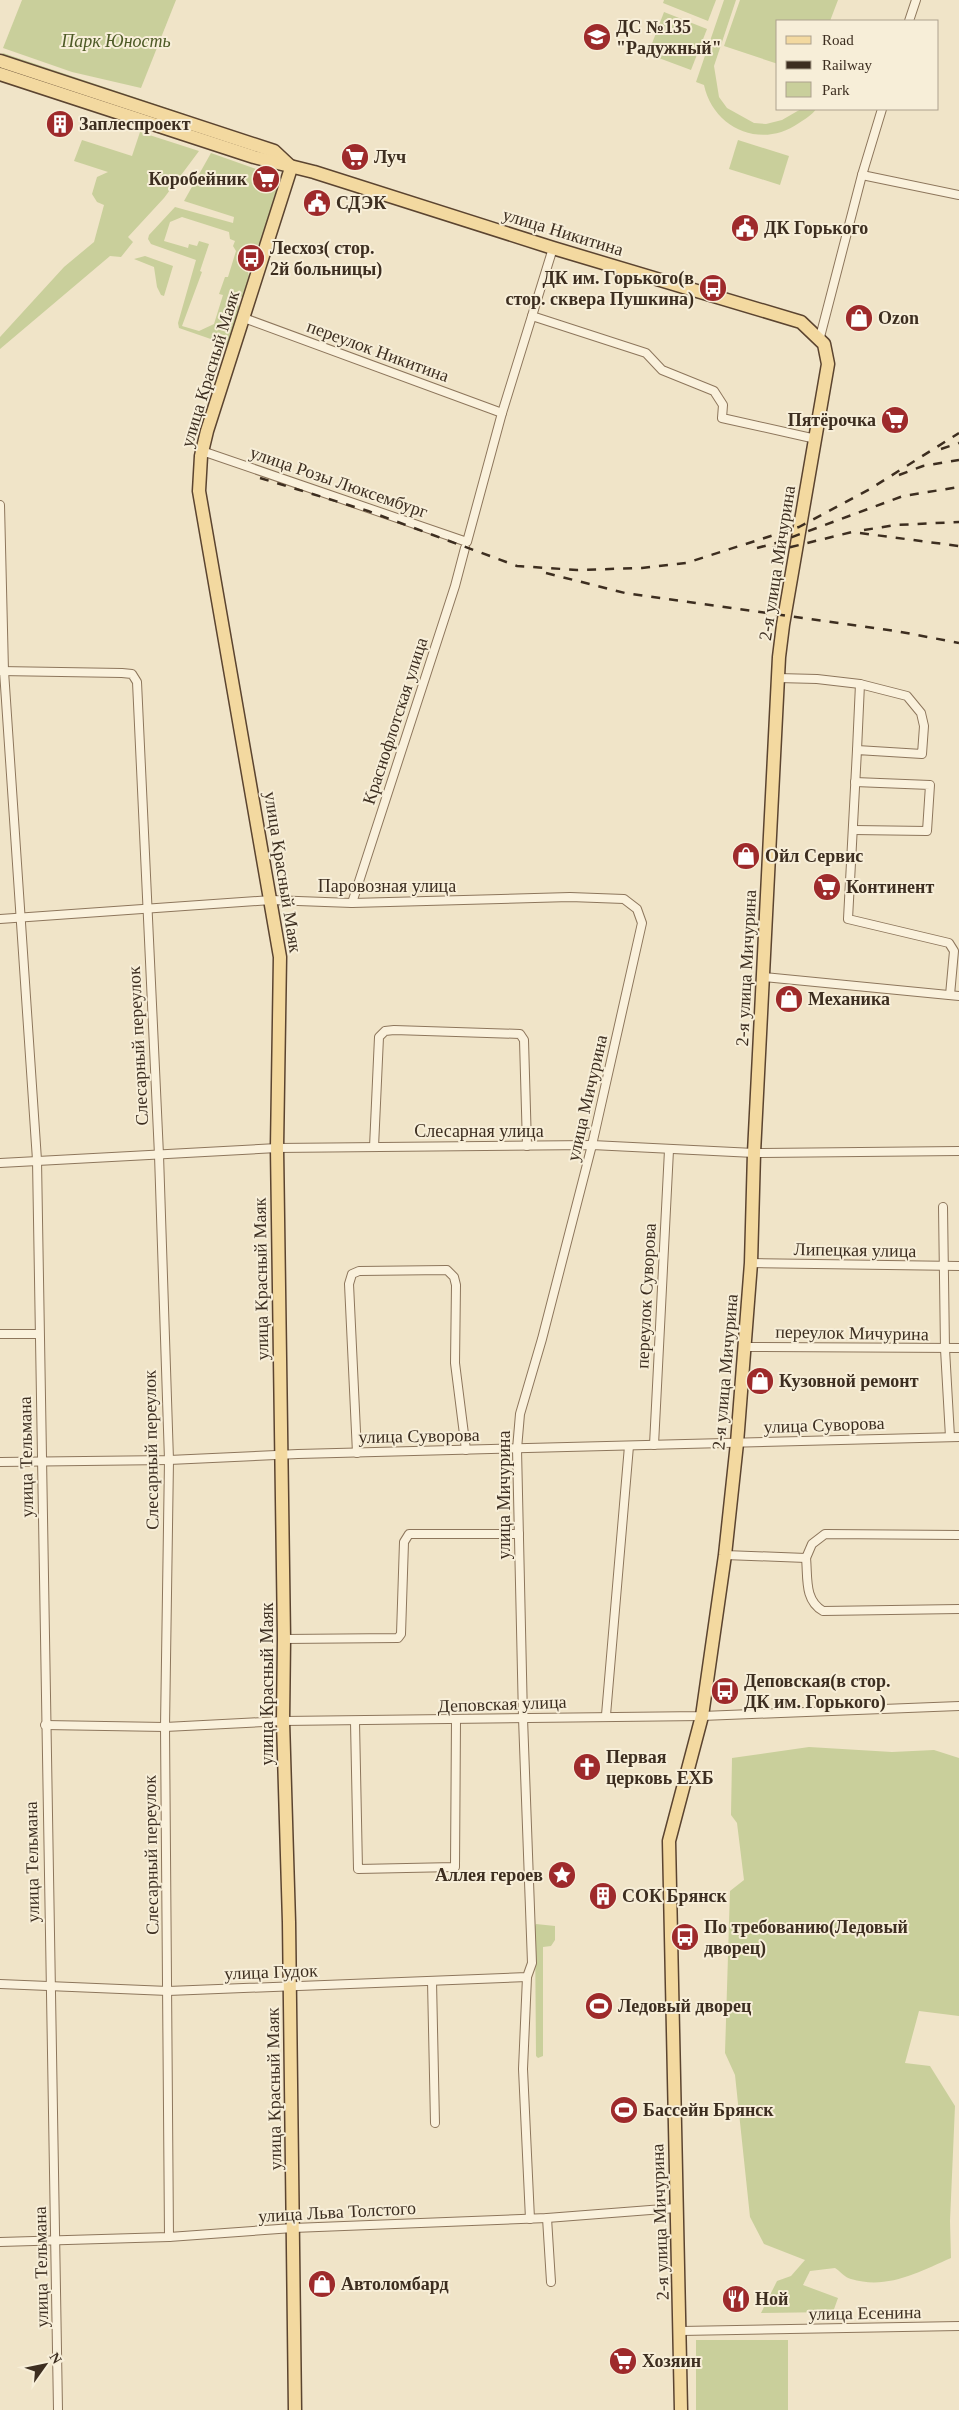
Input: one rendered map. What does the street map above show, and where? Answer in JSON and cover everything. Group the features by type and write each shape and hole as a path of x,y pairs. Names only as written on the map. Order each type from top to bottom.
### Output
{"main road":[{"path":"0,61 274,151 291,168"},
{"name":"улица Никитина","path":"0,74 291,168 314,172 553,248 801,322 820,337"},
{"name":"улица Красный Маяк","path":"291,168 202,451 199,491 280,957 277,1148 284,1639 283,1721 290,1986 295,2410"},
{"name":"2-я улица Мичурина","path":"681,2410 681,2331 676,2208 669,1841 702,1716 725,1555 737,1443 751,1263 754,1153 778,678 783,625 828,364 826,350 820,337"}],"street":[{"path":"910,20 916,0"},
{"path":"820,337 862,175 882,110"},
{"path":"862,175 959,195"},
{"name":"Краснофлотская улица","path":"352,903 455,586 502,413 553,248"},
{"path":"532,316 646,353 662,370 714,391 723,404 722,418 816,439"},
{"name":"переулок Никитина","path":"244,318 502,413"},
{"name":"улица Розы Люксембург","path":"202,451 466,545"},
{"name":"улица Тельмана","path":"0,504 2,671 37,1160 49,1985 58,2410"},
{"name":"Слесарный переулок","path":"2,671 122,673 132,674 137,682 159,1155 169,1460 165,1727 169,2237"},
{"path":"778,678 860,684 906,696 921,713 924,726 922,754 857,750"},
{"path":"860,684 848,919 949,943 954,950 950,995"},
{"path":"854,830 927,831 930,785 855,782"},
{"name":"Паровозная улица","path":"0,919 271,900 352,903 570,897 624,899 637,909 642,923"},
{"name":"улица Мичурина","path":"527,1977 532,1963 523,1718 517,1448 520,1414 542,1339 592,1145 642,923"},
{"path":"764,976 959,996"},
{"path":"374,1147 379,1037 385,1031 394,1030 520,1034 524,1040 527,1146"},
{"name":"Слесарная улица","path":"0,1163 277,1148 592,1145 754,1153 959,1152"},
{"name":"переулок Суворова","path":"654,1445 669,1150"},
{"path":"943,1207 945,1349 950,1437"},
{"name":"Липецкая улица","path":"751,1263 959,1266"},
{"path":"357,1453 349,1284 352,1274 359,1271 447,1270 454,1276 456,1285 455,1362 466,1450"},
{"path":"0,1334 39,1334"},
{"name":"переулок Мичурина","path":"745,1347 959,1348"},
{"name":"улица Суворова","path":"0,1462 169,1460 517,1448 959,1437"},
{"path":"606,1716 629,1446"},
{"path":"284,1639 398,1638 401,1634 404,1542 409,1534 519,1534"},
{"path":"959,1534 825,1534 812,1544 806,1558 809,1598 814,1606 823,1611 959,1609"},
{"path":"725,1555 806,1558"},
{"name":"Деповская улица","path":"45,1725 165,1727 283,1721 355,1722 606,1716 702,1716 959,1706"},
{"path":"355,1722 358,1869 455,1867 456,1720"},
{"path":"527,1977 523,2069 530,2219"},
{"name":"улица Гудок","path":"0,1984 168,1990 527,1977"},
{"path":"432,1981 436,2123"},
{"name":"улица Льва Толстого","path":"0,2242 169,2237 293,2228 530,2219 676,2208"},
{"path":"547,2218 551,2282"},
{"name":"улица Есенина","path":"681,2331 959,2326"}],"green space":[{"name":"Парк Юность","path":"22,0 176,0 141,88 72,72 3,48"},
{"path":"664,0 716,0 708,21 663,3"},
{"path":"724,0 736,0 714,66 719,97 727,108 754,123 766,124 782,120 799,110 815,110 799,123 784,131 755,134 741,130 728,123 717,113 709,100 704,85 696,82"},
{"path":"740,0 838,0 830,20 776,20 776,63 724,46"},
{"path":"664,12 707,29 691,70 648,54"},
{"path":"3,53 185,114 183,119 1,57"},
{"path":"140,132 199,151 164,198 128,237 133,242 121,257 110,256 0,349 0,337 64,267 94,242 104,205 97,202 92,194 97,177 108,172 74,161 82,140 132,156"},
{"path":"738,140 789,156 780,185 729,169"},
{"path":"211,153 276,176 279,182 260,243 253,248 247,268 249,276 243,297 237,296 234,304 240,306 228,345 179,328 178,323 196,260 151,244 148,239 149,235 175,207 233,223 234,217 184,201","holes":["182,217 229,232 230,239 235,241 233,246 236,251 228,277 225,277 219,294 223,295 214,324 199,331 182,326 202,272 200,271 209,244 199,241 197,246 189,244 188,248 164,241 170,222"]},
{"path":"145,256 173,266 164,296 161,295 157,287 154,267 134,259"},
{"path":"809,1747 892,1752 934,1750 959,1758 959,2016 919,2011 905,2063 930,2066 955,2106 950,2221 951,2258 915,2274 890,2281 864,2282 849,2278 835,2268 810,2271 803,2285 838,2298 833,2312 761,2313 777,2281 791,2276 805,2260 764,2244 750,2217 735,2075 725,2053 730,1891 744,1880 737,1823 731,1815 732,1758"},
{"path":"536,1924 555,1926 555,1940 551,1946 543,1947 543,2056 538,2058 536,2056"},
{"path":"696,2340 788,2340 788,2410 696,2410"}],"railway":[{"path":"260,478 368,511 517,566 577,570 642,568 686,563 799,527 870,489 959,433"},
{"path":"941,449 959,443"},
{"path":"899,475 923,466 959,460"},
{"path":"757,548 776,543 903,496 959,487"},
{"path":"864,530 896,525 959,522"},
{"path":"772,548 787,548 852,532 959,546"},
{"path":"546,573 625,593 896,631 959,643"}],"place":[{"name":"ДС №135 \"Радужный\"","path":"597,37"},
{"name":"Заплеспроект","path":"60,124"},
{"name":"Луч","path":"355,157"},
{"name":"Коробейник","path":"266,179"},
{"name":"СДЭК","path":"317,203"},
{"name":"ДК Горького","path":"745,228"},
{"name":"Лесхоз( стор. 2й больницы)","path":"251,258"},
{"name":"ДК им. Горького(в стор. сквера Пушкина)","path":"713,288"},
{"name":"Ozon","path":"859,318"},
{"name":"Пятёрочка","path":"895,420"},
{"name":"Ойл Сервис","path":"746,856"},
{"name":"Континент","path":"827,887"},
{"name":"Механика","path":"789,999"},
{"name":"Кузовной ремонт","path":"760,1381"},
{"name":"Деповская(в стор. ДК им. Горького)","path":"725,1691"},
{"name":"Первая церковь ЕХБ","path":"587,1767"},
{"name":"Аллея героев","path":"562,1875"},
{"name":"СОК Брянск","path":"603,1896"},
{"name":"По требованию(Ледовый дворец)","path":"685,1937"},
{"name":"Ледовый дворец","path":"599,2006"},
{"name":"Бассейн Брянск","path":"624,2110"},
{"name":"Автоломбард","path":"322,2284"},
{"name":"Ной","path":"736,2299"},
{"name":"Хозяин","path":"623,2361"}]}
